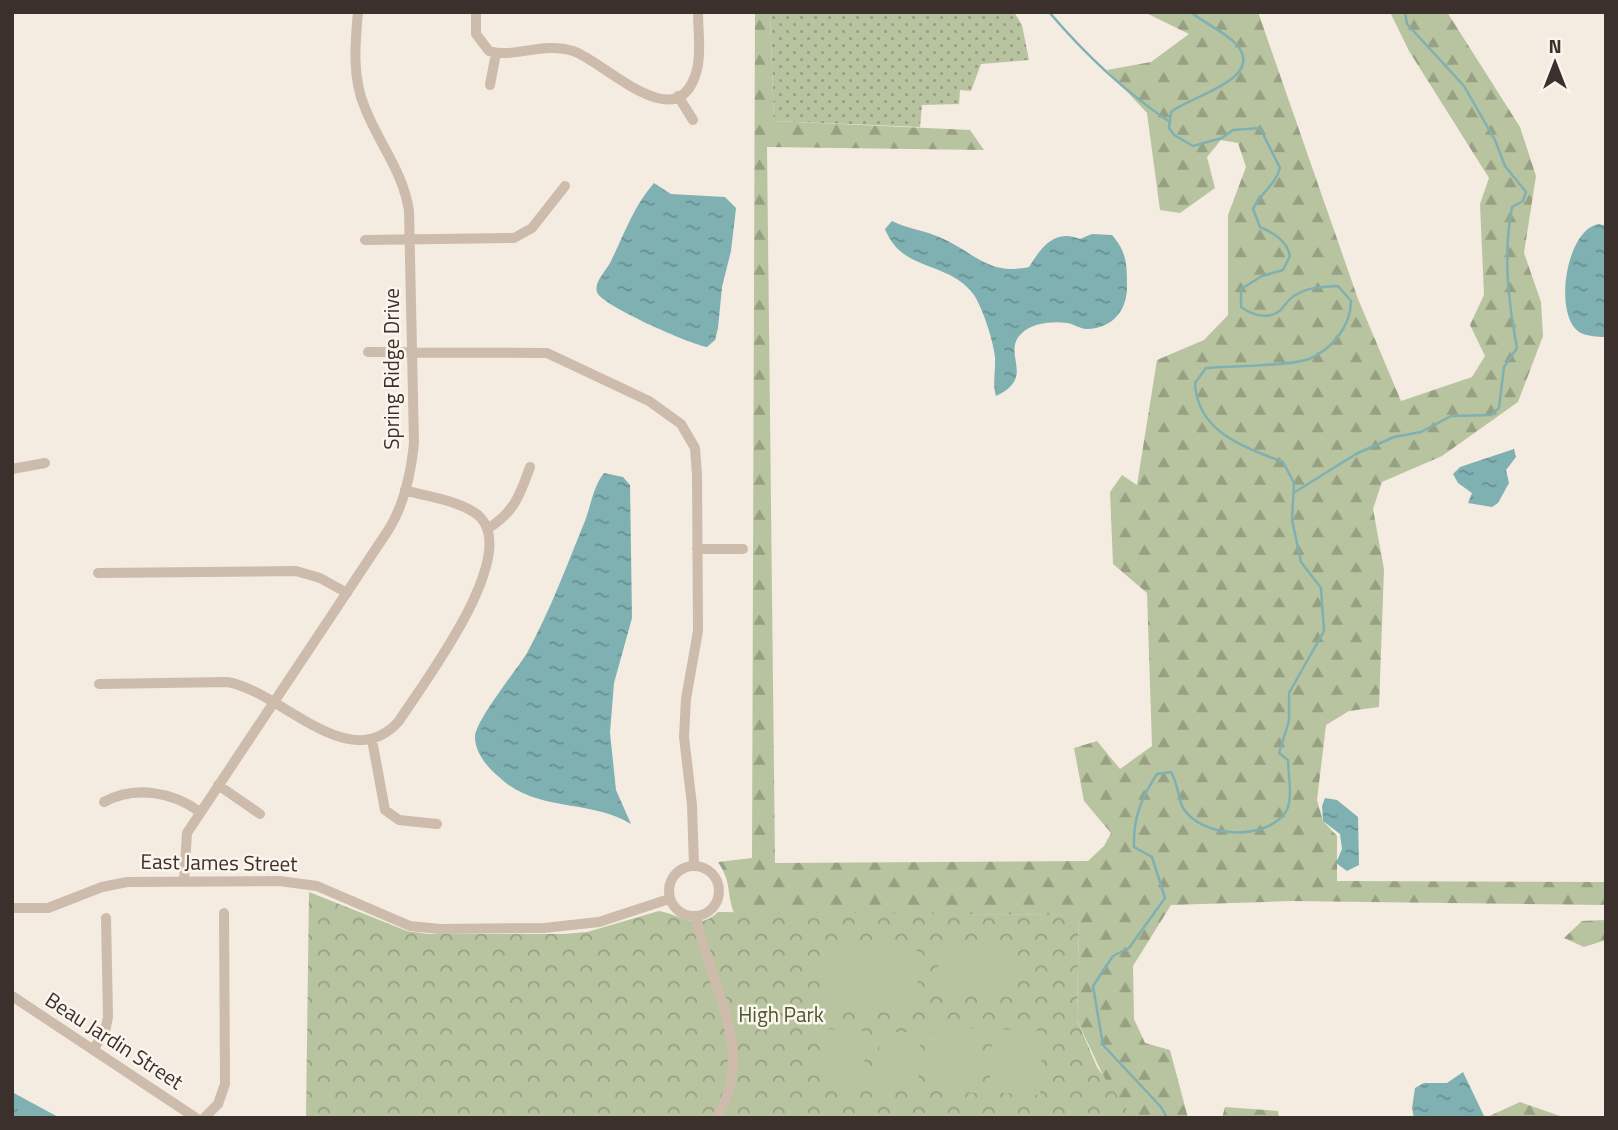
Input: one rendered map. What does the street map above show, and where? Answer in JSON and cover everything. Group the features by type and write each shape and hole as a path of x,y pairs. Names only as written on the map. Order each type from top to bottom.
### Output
{"street":[{"name":"Spring Ridge Drive","path":"184,881 187,833 399,513 405,490 414,443 409,211 401,178 367,114 359,89 355,54 358,12"},
{"path":"476,12 480,41 496,53 544,47 564,49 590,58 649,97 670,99 678,96 695,77 698,12"},
{"path":"490,85 496,53"},
{"path":"678,96 692,120"},
{"path":"365,240 514,238 532,228 565,186"},
{"path":"368,352 545,353 649,401 681,424 695,448 696,459 698,631 686,699 684,737 692,805 694,865"},
{"path":"12,469 45,463"},
{"path":"488,528 505,518 515,506 530,467"},
{"path":"99,684 227,682 246,685 275,700 319,730 352,739 372,740 384,736 399,721 476,601 489,548 488,528 480,517 470,511 405,490"},
{"path":"697,549 743,549"},
{"path":"98,573 296,571 320,578 347,593"},
{"path":"372,740 386,810 399,820 437,824"},
{"path":"218,785 260,814"},
{"path":"104,802 119,794 159,794 183,799 200,812"},
{"path":"694,865 715,876 719,895 709,911 696,916 680,913 669,900 668,890 673,876 694,865"},
{"name":"East James Street","path":"12,908 57,906 114,883 304,883 410,926 440,929 562,928 599,922 669,900"},
{"path":"204,1118 218,1104 225,1084 224,913"},
{"path":"696,916 704,955 730,1022 733,1041 730,1086 716,1118"},
{"path":"93,1050 105,1031 107,1017 106,918"},
{"name":"Beau Jardin Street","path":"12,996 196,1118"}],"green space":[{"path":"755,12 770,12 774,121 970,130 984,150 767,147 775,863 1088,861 1104,846 1111,833 1084,801 1074,748 1097,741 1120,769 1152,746 1147,593 1113,564 1110,492 1122,475 1137,485 1157,360 1204,340 1228,315 1228,215 1246,167 1238,143 1221,140 1207,157 1215,188 1180,213 1160,210 1147,113 1107,70 1151,62 1189,34 1144,12 1258,12 1358,299 1401,401 1472,377 1485,356 1470,325 1484,295 1480,204 1489,178 1409,51 1390,12 1447,12 1520,127 1536,176 1524,253 1541,302 1543,336 1518,402 1442,456 1382,482 1373,509 1384,569 1379,707 1349,711 1326,725 1317,800 1323,821 1337,836 1337,881 1606,882 1606,905 1291,901 1171,905 1133,966 1134,1019 1145,1043 1170,1050 1188,1118 1123,1118 1077,1020 1079,915 734,913 727,882 718,862 752,858"},
{"path":"770,12 1014,12 1022,25 1029,60 981,64 971,91 960,90 959,104 922,105 920,127 774,121"},
{"name":"High Park","path":"309,892 407,931 429,934 587,932 659,911 696,922 710,918 718,912 1079,915 1077,1020 1097,1067 1133,1118 306,1118"},
{"path":"1606,920 1606,940 1584,947 1564,938 1582,921"},
{"path":"917,941 918,1005 821,1006 820,942"},
{"path":"939,942 1014,944 1013,997 937,995"},
{"path":"931,1027 981,1029 978,1093 928,1090"},
{"path":"825,1029 866,1031 863,1086 822,1084"},
{"path":"993,1029 1043,1031 1040,1095 989,1092"},
{"path":"880,1031 921,1033 918,1089 877,1087"},
{"path":"1520,1102 1566,1118 1485,1118"},
{"path":"1225,1107 1278,1111 1279,1118 1222,1118"}],"water":[{"path":"654,183 671,194 725,197 736,208 731,251 722,287 718,328 715,340 707,347 629,315 597,292 598,281 610,263 635,211"},
{"path":"892,221 939,237 992,265 1015,269 1029,267 1044,246 1056,238 1071,236 1080,239 1092,234 1112,235 1123,252 1126,263 1125,301 1118,316 1097,328 1084,329 1055,322 1025,330 1014,349 1017,373 1014,381 1008,389 996,396 994,350 984,316 974,295 952,276 903,253 885,229"},
{"path":"1599,224 1606,226 1606,337 1579,332 1571,322 1565,291 1571,256 1578,240 1588,229"},
{"path":"1514,449 1516,457 1506,470 1509,483 1498,503 1492,507 1468,503 1472,493 1458,483 1453,474 1460,467"},
{"path":"604,473 623,477 630,485 632,618 614,683 610,733 616,790 631,824 599,811 546,801 514,788 487,765 477,749 475,737 482,720 535,637"},
{"path":"1325,798 1337,800 1358,817 1359,865 1347,871 1336,863 1342,849 1340,834 1323,821 1322,806"},
{"path":"1463,1072 1485,1118 1414,1118 1412,1108 1415,1088 1424,1083 1447,1083"},
{"path":"12,1092 60,1118 12,1118"}],"waterway":[{"path":"1049,12 1106,71 1170,122"},
{"path":"1167,1118 1161,1107 1103,1045 1093,986 1113,956 1129,948 1165,898 1152,857 1134,847 1139,809 1157,774 1171,772 1183,808 1203,825 1217,830 1248,832 1262,829 1285,813 1290,795 1288,760 1279,753 1289,721 1289,693 1324,631 1321,588 1301,562 1292,520 1294,483 1283,462 1239,443 1213,426 1198,400 1195,383 1206,368 1289,363 1318,355 1333,343 1344,327 1351,301 1338,286 1304,291 1269,316 1254,314 1241,307 1241,289 1262,276 1283,270 1290,256 1279,238 1260,227 1253,209 1275,180 1280,168 1260,128 1233,130 1222,138 1193,146 1174,135 1169,128 1171,112 1222,86 1242,67 1243,56 1236,44 1191,12"},
{"path":"1295,492 1356,454 1394,437 1421,432 1451,416 1491,415 1499,408 1504,367 1517,348 1509,295 1509,225 1512,207 1523,201 1526,192 1505,166 1495,140 1464,86 1407,24 1405,12"}]}
